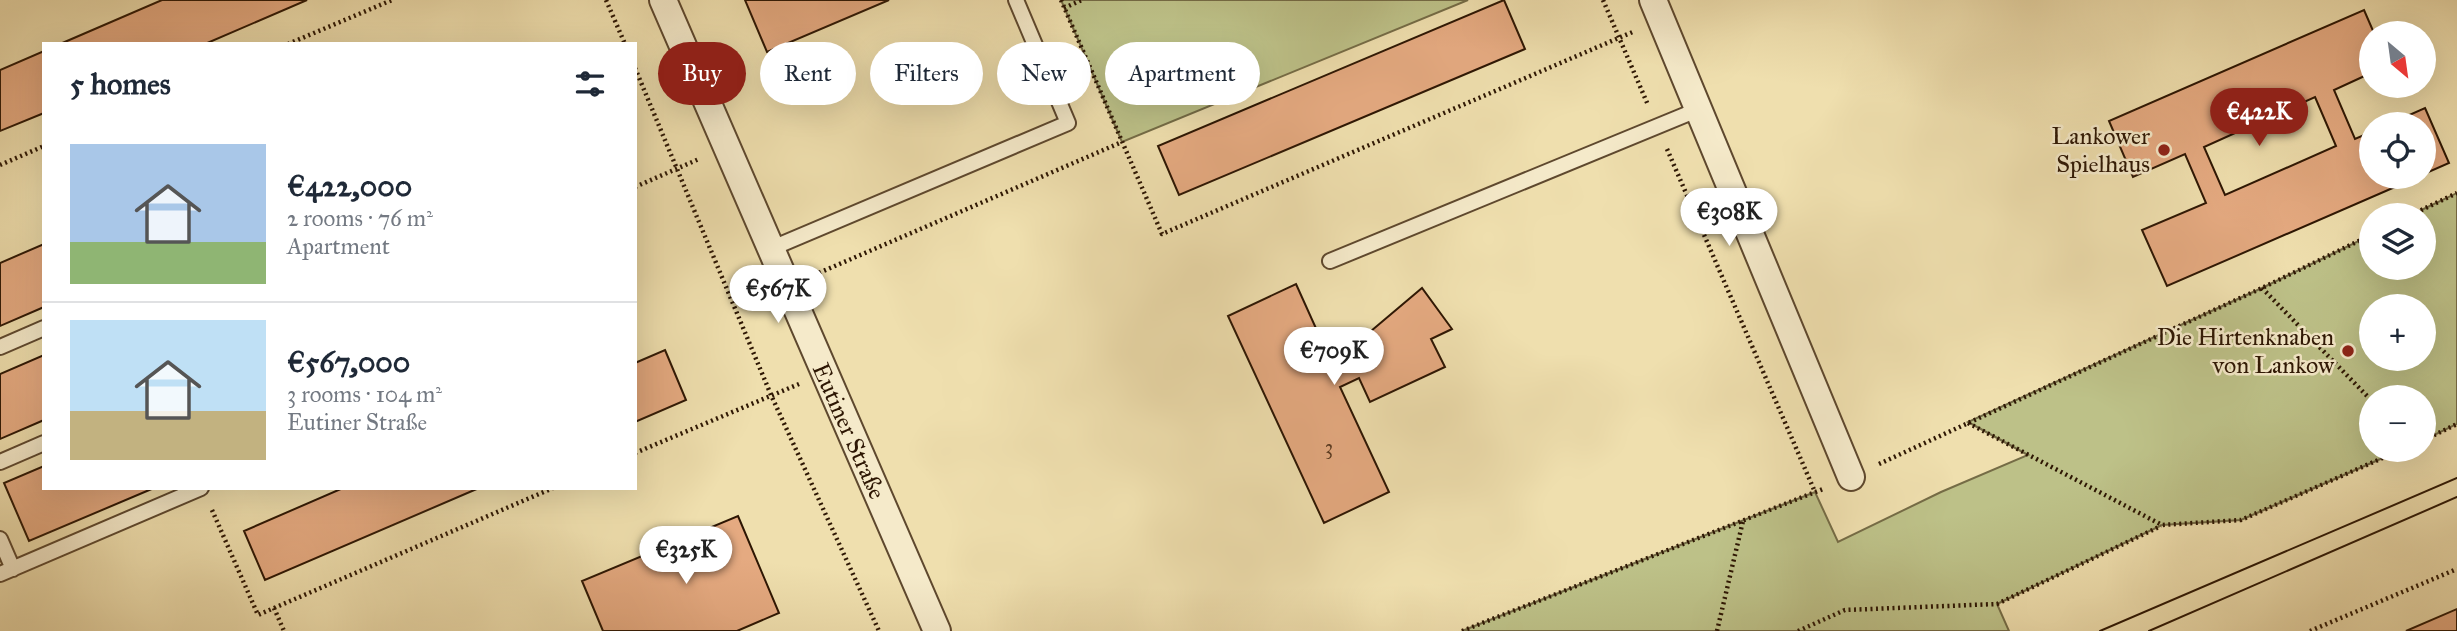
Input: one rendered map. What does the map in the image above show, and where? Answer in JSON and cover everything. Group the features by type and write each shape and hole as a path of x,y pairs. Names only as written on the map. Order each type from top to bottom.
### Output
{"street":[{"name":"Eutiner Straße","path":"663,0 937,631"},
{"path":"1657,10 1851,477"}],"lane":[{"path":"770,248 1068,122 1016,0"},
{"path":"1330,261 1697,110"},
{"path":"0,347 42,329"},
{"path":"0,462 42,444"},
{"path":"0,539 6,572 205,495"}],"path":[{"path":"293,42 392,0"},
{"path":"606,0 624,42"},
{"path":"1061,0 1162,234 1619,38 1657,10"},
{"path":"1064,8 1082,0"},
{"path":"1603,0 1815,492"},
{"path":"637,73 771,395 879,631"},
{"path":"787,287 1122,142"},
{"path":"0,165 42,147"},
{"path":"637,186 726,147"},
{"path":"2436,203 2457,193"},
{"path":"1462,631 1851,477 2359,241"},
{"path":"2262,288 2359,388"},
{"path":"637,452 824,374"},
{"path":"1968,422 2162,525"},
{"path":"2436,434 2457,424"},
{"path":"1798,631 1845,610 1997,604 2162,525 2241,520 2374,462"},
{"path":"205,495 258,615 549,490"},
{"path":"1717,631 1743,520"},
{"path":"2310,631 2457,569"},
{"path":"274,608 284,631"}],"green space":[{"path":"1061,0 1468,0 1260,85 1260,42 1105,42 1105,102 1091,70 1091,42 1079,42"},
{"path":"1106,105 1212,105 1122,142"},
{"path":"2457,193 2457,424 2436,434 2436,385 2359,385 2359,462 2374,462 2241,520 2162,525 1997,604 2009,631 1462,631 1815,492 1838,542 1941,492 2028,455 1968,422 2359,241 2359,280 2436,280 2436,203"}],"building":[{"path":"162,0 307,0 210,42 65,42"},
{"path":"745,0 889,0 790,42 763,42"},
{"path":"1504,0 1525,49 1179,195 1158,146"},
{"name":"Lankower Spielhaus","path":"2364,10 2369,21 2359,21 2359,79 2334,90 2355,139 2359,137 2359,189 2390,189 2167,286 2142,230 2206,203 2185,154 2133,177 2109,121","holes":["2315,97 2336,146 2225,195 2204,147"]},
{"path":"42,52 42,114 0,131 0,70"},
{"path":"2436,133 2449,163 2436,169"},
{"path":"42,245 42,308 0,326 0,263"},
{"path":"1296,284 1332,364 1422,288 1452,329 1431,339 1445,367 1370,402 1359,378 1340,387 1389,492 1324,523 1228,316"},
{"path":"665,350 686,400 637,421 637,362"},
{"path":"42,356 42,421 0,439 0,374"},
{"path":"42,467 42,490 149,490 29,541 4,483"},
{"path":"338,490 474,490 265,580 244,531"},
{"path":"738,516 779,613 737,631 603,631 582,581"},
{"path":"2457,609 2457,631 2406,631"}],"tram line":[{"path":"2100,631 2457,478"},
{"path":"2149,631 2457,497"}],"place":[{"name":"Lankower Spielhaus","path":"2164,150"},
{"name":"Die Hirtenknaben von Lankow","path":"2348,351"}]}
